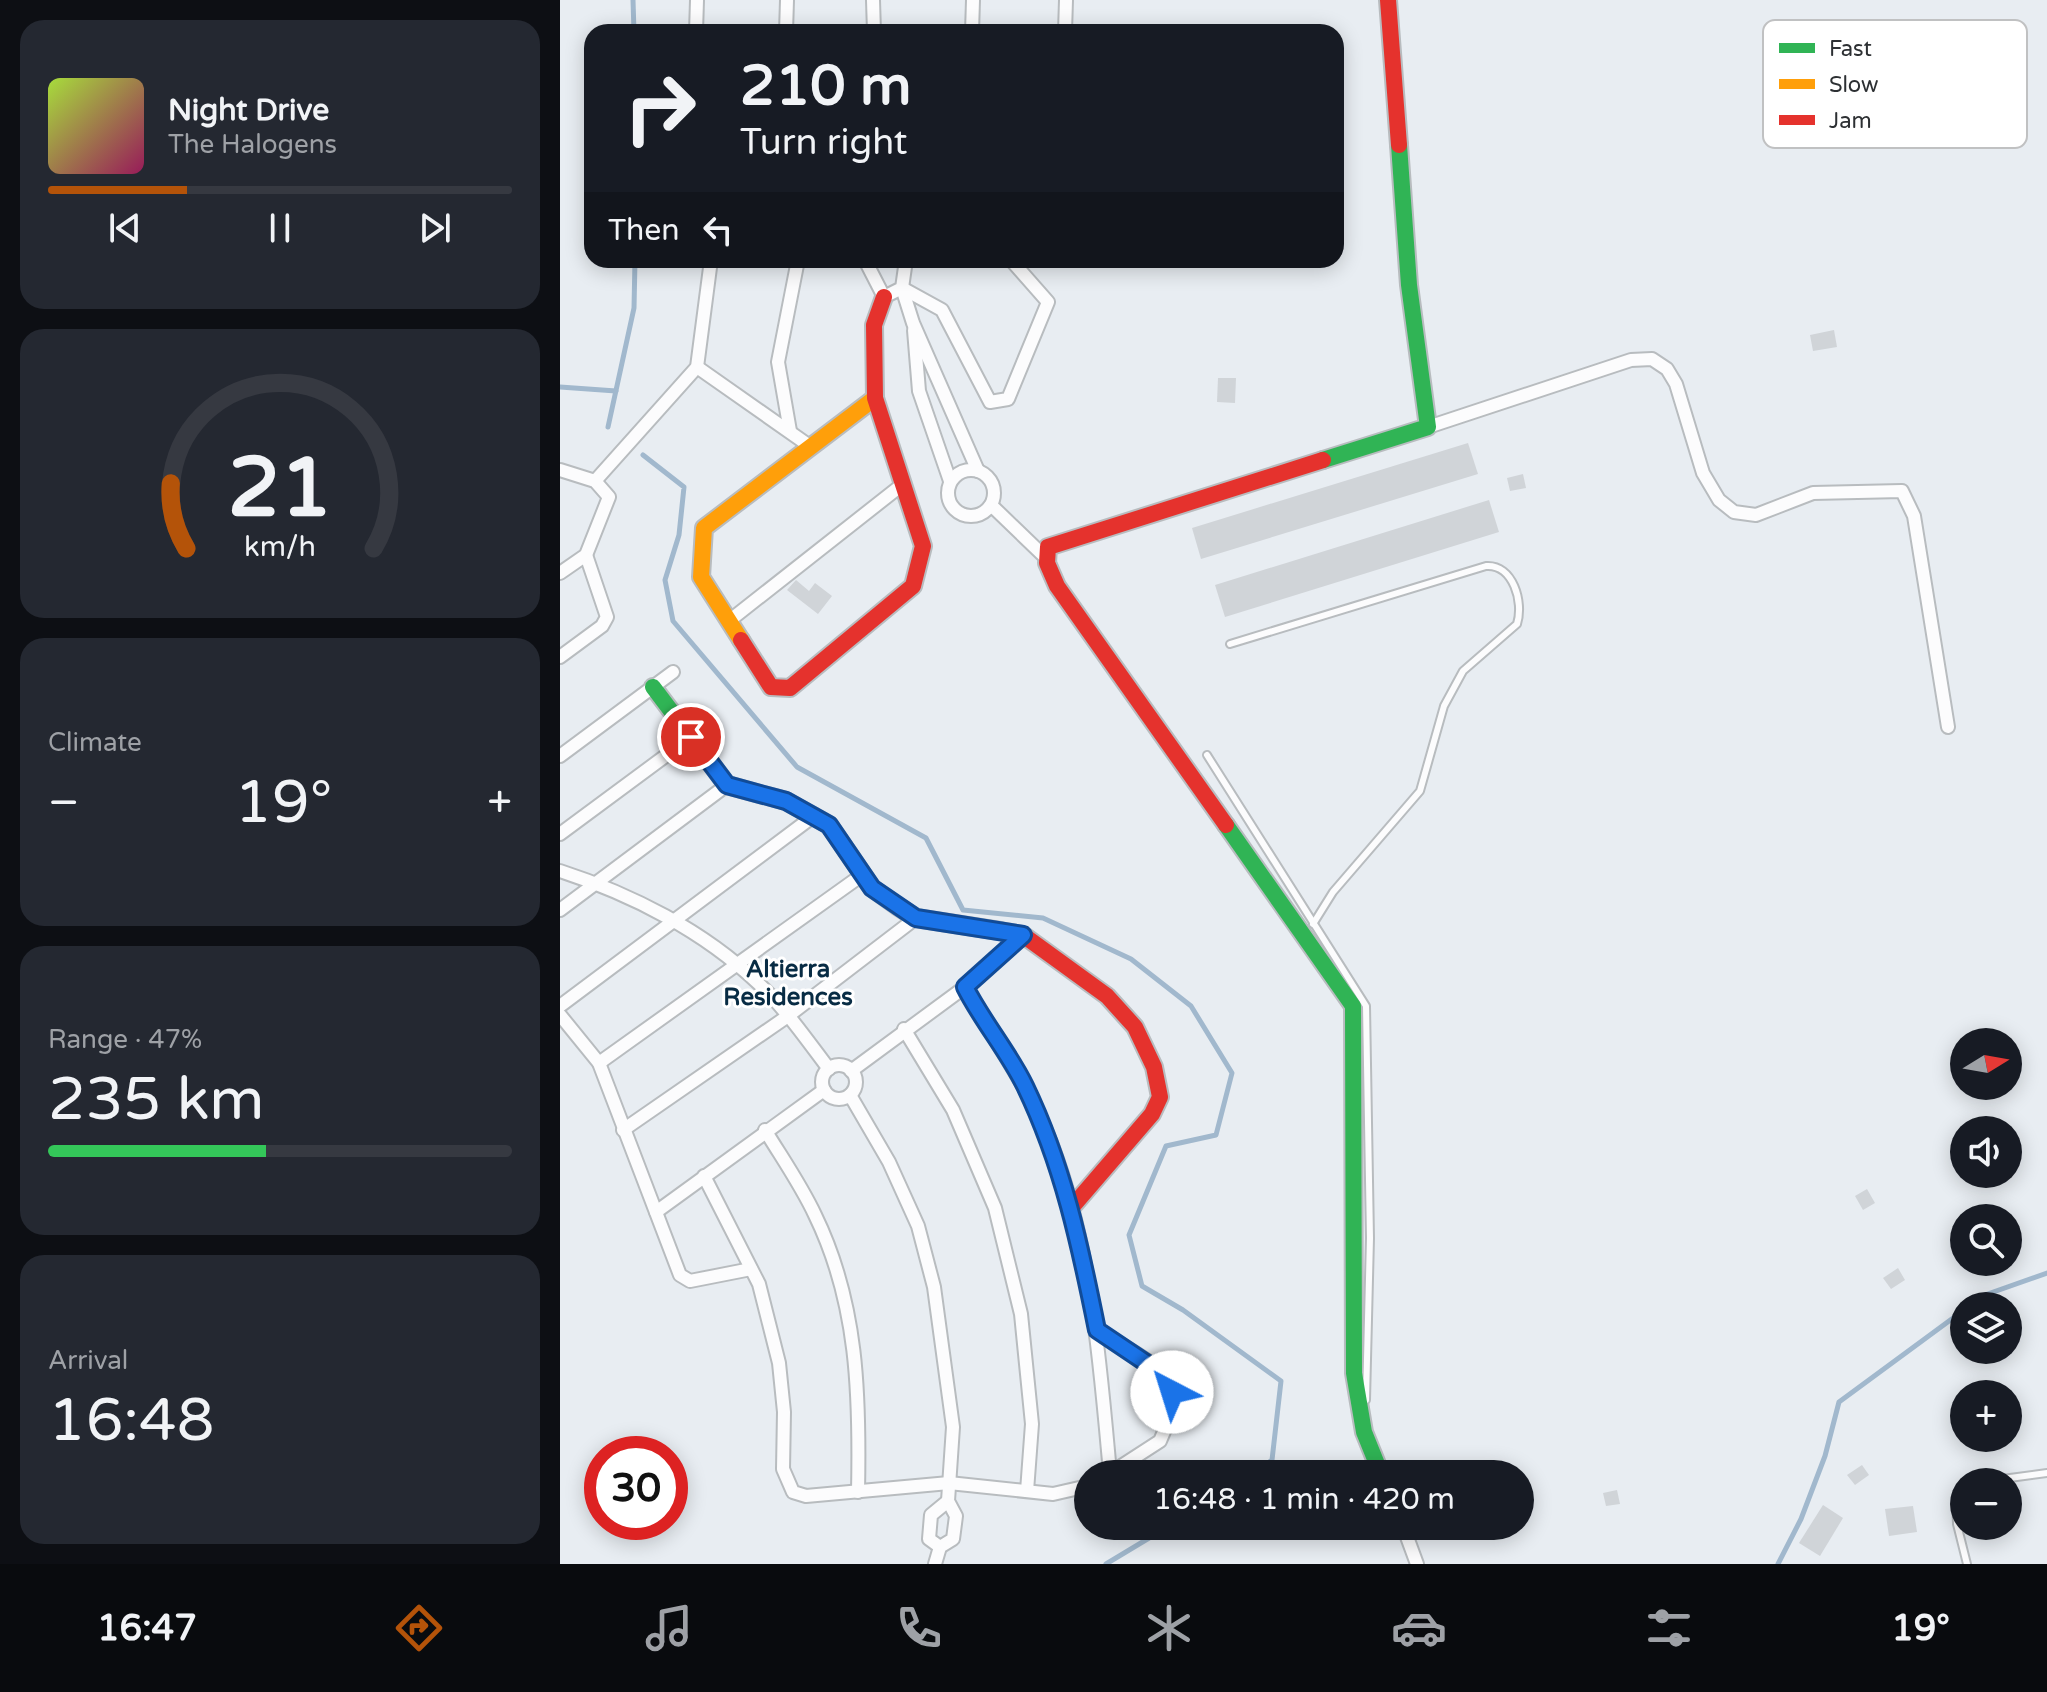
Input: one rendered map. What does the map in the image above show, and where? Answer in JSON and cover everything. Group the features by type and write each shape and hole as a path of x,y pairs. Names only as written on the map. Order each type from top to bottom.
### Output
{"street":[{"path":"696,24 697,0"},
{"path":"786,24 787,0"},
{"path":"873,0 874,24"},
{"path":"972,24 973,0"},
{"path":"1065,24 1066,0"},
{"path":"1388,0 1409,285 1428,427"},
{"path":"595,481 697,367 710,268"},
{"path":"790,431 778,362 796,268"},
{"path":"869,268 884,297"},
{"path":"905,268 902,288 913,323 978,471 993,485 991,505 984,513 964,516 948,501 950,481 919,391 913,323"},
{"path":"902,288 942,310 990,402 1008,399 1048,302 1018,268"},
{"path":"875,398 704,528 701,577 771,687 790,688 913,586 923,546 875,398 874,325 884,297 902,288"},
{"path":"1375,1460 1364,1432 1354,1373 1353,1006 1047,569 1045,557 1048,547 1631,360 1652,359 1667,369 1676,384 1703,473 1719,500 1734,512 1756,515 1813,493 1902,491 1914,516 1948,727"},
{"path":"697,367 811,447"},
{"path":"560,470 595,481 609,497 586,555 560,573"},
{"path":"950,481 958,473 978,471"},
{"path":"729,621 903,484"},
{"path":"991,505 1045,557"},
{"path":"560,657 602,626 607,617 586,555"},
{"path":"560,756 673,672"},
{"path":"653,687 727,785 786,801 815,815 829,825 872,888 916,918 1023,935 1107,996 1135,1027 1154,1067 1160,1097 1152,1114 1072,1207"},
{"path":"560,834 691,737"},
{"path":"560,910 727,785"},
{"path":"560,1006 815,815"},
{"path":"560,871 596,883 674,920 734,964 758,983 788,1016 829,1069"},
{"path":"599,1063 862,875"},
{"path":"623,1130 788,1016 916,918"},
{"path":"851,1071 965,987 1023,935"},
{"path":"965,987 1023,1082 1052,1146 1072,1207 1097,1330 1108,1460"},
{"path":"560,1015 599,1063 680,1275 690,1281 751,1269"},
{"path":"904,1029 953,1110 995,1208 1021,1314 1032,1424 1027,1491"},
{"path":"843,1066 851,1071 856,1085 850,1095 836,1099 824,1090 823,1078 829,1069 843,1066"},
{"path":"656,1212 824,1090"},
{"path":"850,1095 889,1162 918,1226 934,1287 953,1427 948,1501 956,1516 953,1539 940,1547 935,1564"},
{"path":"765,1130 815,1214 837,1268 854,1341 860,1397 858,1492"},
{"path":"704,1176 759,1284 779,1363 786,1481 793,1492 806,1496 949,1483 1053,1494 1074,1489"},
{"path":"1097,1330 1167,1377 1172,1392 1160,1441 1131,1460"},
{"path":"940,1547 929,1539 931,1515 948,1501"},
{"path":"1408,1540 1417,1564"}],"lane":[{"path":"1230,644 1486,566 1496,566 1504,571 1521,602 1517,624 1472,662 1456,683 1444,706 1420,791 1333,892 1313,924"},
{"path":"1207,755 1296,889 1313,924 1366,1006 1370,1238 1364,1432"},
{"path":"2022,1476 2047,1473"},
{"path":"1962,1540 1967,1564"}],"building":[{"path":"1834,330 1837,347 1813,351 1810,335"},
{"path":"1218,378 1236,378 1235,403 1217,402"},
{"path":"1468,443 1478,474 1201,559 1192,528"},
{"path":"1523,474 1526,488 1510,491 1507,478"},
{"path":"1489,500 1499,532 1225,617 1215,585"},
{"path":"796,580 809,591 815,583 832,596 818,614 787,590"},
{"path":"1867,1189 1875,1203 1863,1210 1855,1196"},
{"path":"1898,1268 1905,1280 1891,1289 1883,1278"},
{"path":"1862,1465 1869,1475 1855,1485 1847,1475"},
{"path":"1617,1490 1620,1504 1606,1506 1603,1493"},
{"path":"1823,1505 1843,1518 1820,1556 1799,1543"},
{"path":"1913,1506 1917,1532 1889,1536 1885,1509"}],"waterway":[{"path":"633,0 634,24"},
{"path":"608,427 634,308 635,268"},
{"path":"560,387 616,391"},
{"path":"643,455 684,487 679,535 665,580 673,621 797,767 926,838 963,910 1043,918 1131,959 1191,1006 1232,1073 1216,1135 1166,1146 1129,1235 1142,1286 1183,1310 1281,1381 1272,1460"},
{"path":"1993,1292 2047,1273"},
{"path":"1778,1564 1801,1519 1825,1456 1839,1402 1950,1320"},
{"path":"1106,1564 1146,1540"}],"traffic: fast":[{"path":"1323,460 1428,427 1409,285 1399,145"},
{"path":"653,687 727,785 786,801 829,825 872,888 897,906 916,918 1000,931"},
{"path":"1226,825 1353,1006 1354,1373 1364,1432 1375,1460"}],"traffic: slow":[{"path":"741,640 701,577 704,528 875,398"}],"traffic: jam":[{"path":"1388,0 1399,145"},
{"path":"741,640 771,687 790,688 913,586 923,546 875,398 874,325 884,297"},
{"path":"1226,825 1057,586 1047,563 1048,547 1323,460"},
{"path":"1000,931 1023,935 1107,996 1135,1027 1154,1067 1160,1097 1152,1114 1072,1207"}],"district":[{"name":"Altierra Residences","path":"788,983"}],"route":[{"path":"691,737 727,785 786,801 829,825 849,850 872,888 916,918 1023,935 965,987 1023,1082 1052,1146 1072,1207 1097,1330 1167,1377 1172,1392"}]}
